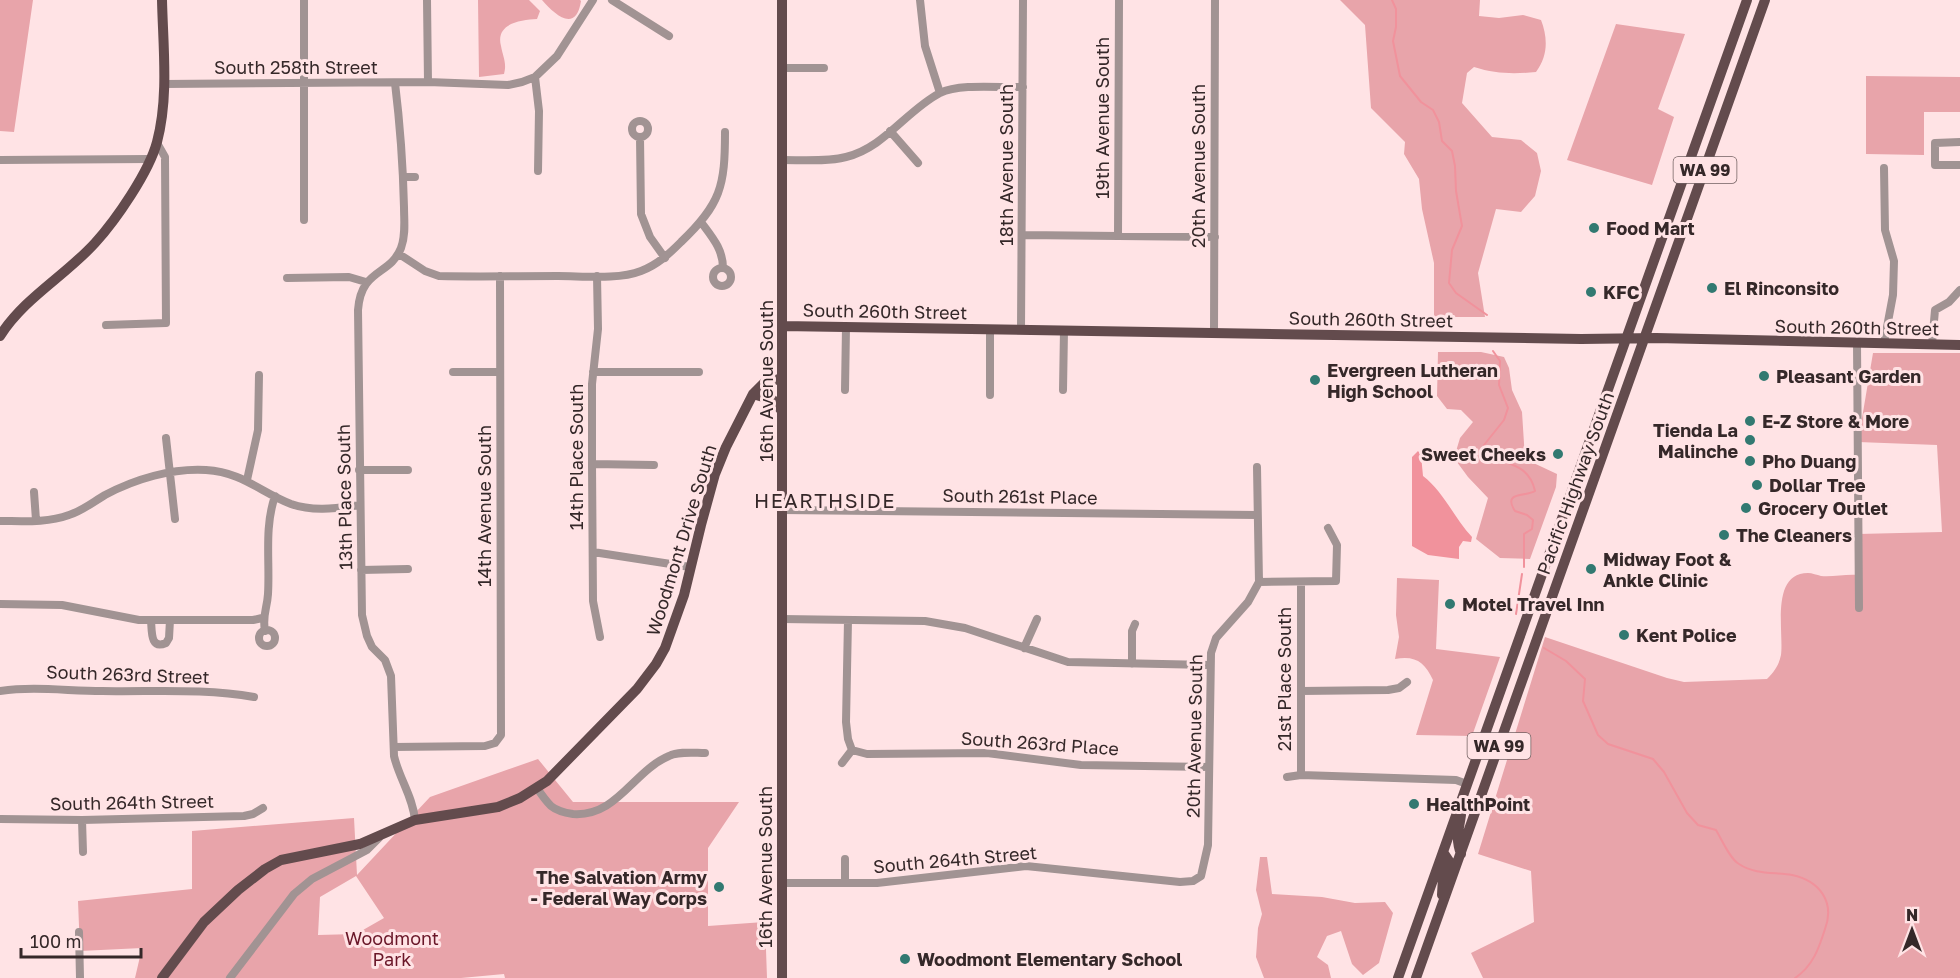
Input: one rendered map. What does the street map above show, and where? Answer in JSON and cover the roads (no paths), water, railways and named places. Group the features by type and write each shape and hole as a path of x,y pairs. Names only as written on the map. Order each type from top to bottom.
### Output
{"main road":[{"path":"0,336 5,322 95,243 122,208 150,159 157,143 163,108 162,0"},
{"name":"16th Avenue South","path":"782,0 782,978"},
{"name":"Pacific Highway South","path":"1398,978 1747,0"},
{"name":"Pacific Highway South","path":"1416,978 1765,0"},
{"name":"South 260th Street","path":"782,326 1960,345"},
{"path":"782,378 764,383 753,394 772,400 782,411"},
{"name":"Woodmont Drive South","path":"162,978 204,922 238,890 265,869 289,857 343,848 379,837 415,820 498,807 537,788 556,773 629,697 656,664 675,625 715,474 737,423 753,394"},
{"path":"1461,854 1456,840 1460,831 1462,799"},
{"path":"1441,908 1443,877 1449,861 1443,852"}],"street":[{"path":"304,0 304,220"},
{"path":"427,0 428,82 508,85 535,77 557,56 593,0"},
{"path":"612,0 669,36"},
{"path":"920,0 925,46 940,93"},
{"name":"18th Avenue South","path":"1021,330 1023,0"},
{"name":"19th Avenue South","path":"1118,236 1119,0"},
{"name":"20th Avenue South","path":"1214,333 1215,0"},
{"path":"782,69 824,69"},
{"path":"535,77 539,111 538,171"},
{"name":"South 258th Street","path":"164,84 428,82"},
{"path":"287,278 349,277 366,282 399,254 404,236 404,177 395,83"},
{"path":"782,160 848,157 865,149 940,93 965,88 1023,87"},
{"path":"890,131 918,163"},
{"path":"399,254 425,271 439,276 597,276 639,272 665,258 701,222 714,205 721,188 724,170 725,132"},
{"path":"640,137 639,196 642,219 650,237 665,258"},
{"path":"1960,142 1935,143 1935,165 1960,165"},
{"path":"105,325 166,323 165,157 157,143"},
{"path":"0,160 150,159"},
{"path":"1884,168 1885,230 1894,261 1893,295 1884,343"},
{"path":"404,177 415,177"},
{"path":"701,222 719,246 723,257 723,268"},
{"path":"1022,235 1215,237"},
{"name":"14th Avenue South","path":"394,747 480,746 495,743 501,735 500,276"},
{"name":"14th Place South","path":"597,276 598,329 593,372 592,464 594,613 600,637"},
{"name":"13th Place South","path":"366,282 360,297 358,320 362,615 364,630 372,647 385,660 391,676 396,765 414,806 415,820"},
{"path":"1932,344 1935,310 1949,302 1960,290"},
{"path":"845,390 846,327"},
{"path":"990,329 990,395"},
{"path":"1063,390 1064,330"},
{"path":"1857,343 1859,608"},
{"path":"453,372 500,372"},
{"path":"593,372 699,372"},
{"path":"247,480 257,440 259,375"},
{"path":"166,438 175,519"},
{"path":"592,464 654,465"},
{"path":"1257,467 1259,582 1336,581 1336,545 1328,528"},
{"path":"0,521 68,516 117,489 137,481 170,473 206,470 228,473 247,480 291,504 332,509 360,505"},
{"path":"359,471 408,471"},
{"path":"34,492 36,520"},
{"path":"265,631 262,618 268,602 269,519 275,496"},
{"name":"South 261st Place","path":"782,510 1257,515"},
{"path":"593,552 690,567"},
{"path":"361,570 408,569"},
{"name":"20th Avenue South","path":"1201,876 1208,845 1211,650 1216,638 1251,598 1259,582"},
{"name":"21st Place South","path":"1301,582 1301,775"},
{"path":"0,604 62,605 124,618 151,620 253,620 262,618"},
{"path":"782,619 946,623 1068,662 1209,665"},
{"path":"1024,648 1037,619"},
{"path":"151,620 152,639 155,644 161,645 170,638 170,620"},
{"path":"842,764 852,750 847,736 846,722 848,620"},
{"path":"1132,664 1132,631 1135,624"},
{"path":"1300,691 1388,690 1399,688 1407,682"},
{"name":"South 263rd Street","path":"0,691 30,688 168,691 254,697"},
{"name":"South 263rd Place","path":"852,750 867,754 987,753 1081,765 1208,767"},
{"path":"537,788 552,807 565,813 582,814 596,811 613,802 641,775 671,754 705,753"},
{"path":"1287,777 1301,775 1456,780 1467,784"},
{"name":"South 264th Street","path":"0,819 82,820 244,816 263,808"},
{"path":"82,820 83,852"},
{"path":"230,978 294,894 312,879 367,850 379,837"},
{"path":"845,859 845,883"},
{"name":"South 264th Street","path":"782,883 877,883 1026,866 1180,882 1193,881 1201,876"},
{"path":"79,932 80,978"}],"waterway":[{"path":"1392,0 1396,9 1393,41 1400,76 1421,102 1433,110 1439,122 1442,141 1452,151 1462,226 1452,250 1449,283 1456,293 1487,315"},
{"path":"1493,351 1500,361 1499,385 1508,408 1504,420 1484,445 1492,457 1524,471 1531,479 1535,491 1513,497 1511,500 1515,511 1533,520 1532,529 1524,534 1524,567"},
{"path":"1516,614 1522,574"},
{"path":"1544,648 1566,661 1585,679 1583,701 1598,735 1608,744 1653,759 1664,772 1687,813 1698,825 1716,830 1736,862 1752,870 1802,878 1823,894 1828,910 1823,936 1811,962 1795,978"}],"place":[{"name":"Food Mart","path":"1594,228"},
{"name":"El Rinconsito","path":"1712,288"},
{"name":"KFC","path":"1591,292"},
{"name":"Pleasant Garden","path":"1764,376"},
{"name":"Evergreen Lutheran High School","path":"1315,380"},
{"name":"E-Z Store & More","path":"1750,421"},
{"name":"Tienda La Malinche","path":"1750,440"},
{"name":"Sweet Cheeks","path":"1558,454"},
{"name":"Pho Duang","path":"1750,461"},
{"name":"Dollar Tree","path":"1757,485"},
{"name":"Grocery Outlet","path":"1746,508"},
{"name":"The Cleaners","path":"1724,535"},
{"name":"Midway Foot & Ankle Clinic","path":"1591,569"},
{"name":"Motel Travel Inn","path":"1450,604"},
{"name":"Kent Police","path":"1624,635"},
{"name":"HealthPoint","path":"1414,804"},
{"name":"The Salvation Army - Federal Way Corps","path":"719,887"},
{"name":"Woodmont Elementary School","path":"905,959"}],"district":[{"name":"HEARTHSIDE","path":"825,500"}],"park label":[{"name":"Woodmont Park","path":"392,948"}]}
